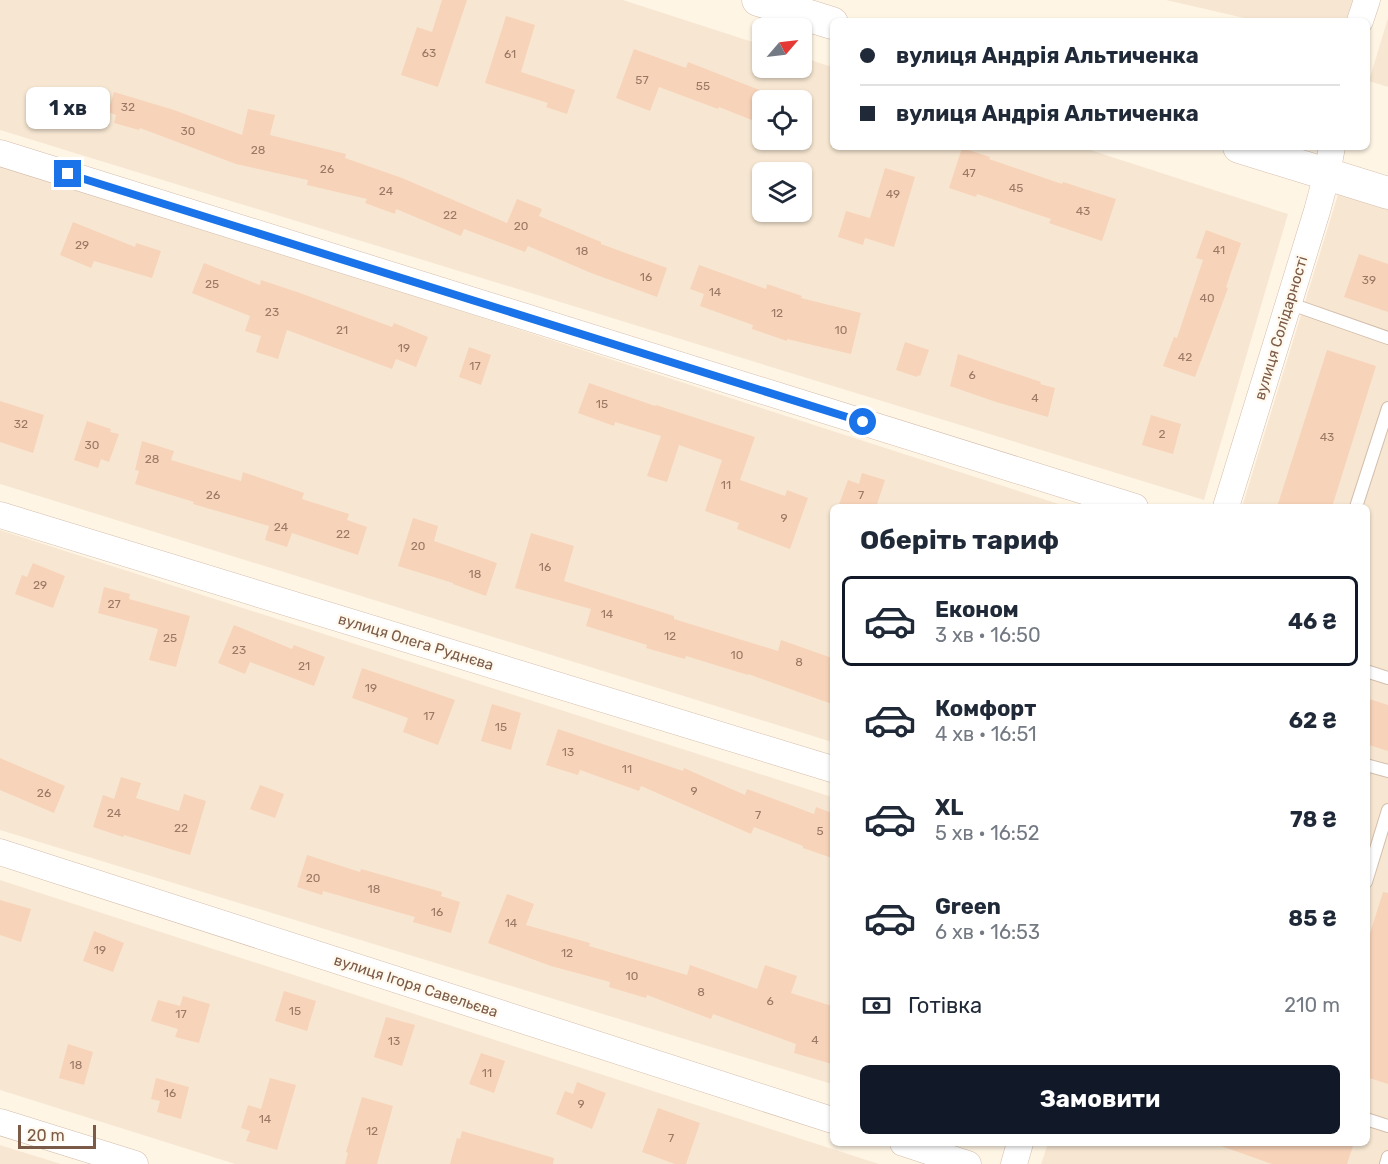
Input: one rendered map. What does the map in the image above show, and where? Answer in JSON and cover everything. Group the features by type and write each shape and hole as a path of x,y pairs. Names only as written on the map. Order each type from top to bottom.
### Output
{"street":[{"path":"758,0 830,22"},
{"path":"1361,18 1367,0"},
{"path":"1260,150 1329,160 1388,193"},
{"path":"0,153 1125,504"},
{"name":"вулиця Солідарності","path":"1227,504 1329,160"},
{"name":"вулиця Олега Руднєва","path":"0,514 830,769"},
{"name":"вулиця Ігоря Савельєва","path":"0,852 830,1119"},
{"path":"0,1122 135,1164"},
{"path":"912,1146 968,1164"}],"lane":[{"path":"1288,303 1388,338"},
{"path":"1357,504 1388,408"},
{"path":"1370,672 1388,678"},
{"path":"1370,766 1388,771"},
{"path":"1370,869 1388,810"},
{"path":"1370,1120 1388,1126"},
{"path":"1386,1164 1388,1157"}],"shaded area":[{"path":"0,0 623,0 752,42 752,78 812,78 812,61 830,66 830,150 1090,150 1288,214 1204,500 0,130"},
{"path":"1166,0 1355,0 1350,18 1244,18"},
{"path":"1388,18 1388,87 1370,81"},
{"path":"0,162 1059,504 830,504 830,741 0,484"},
{"path":"1340,188 1388,204 1388,1164 1041,1164 1047,1146 1370,1146 1370,504 1243,504"},
{"path":"0,530 830,796 830,1083 0,830"},
{"path":"0,880 879,1164 235,1164 0,1090"},
{"path":"0,1145 61,1164 0,1164"}],"building":[{"path":"442,0 467,0 438,87 401,75 417,27 432,32"},
{"path":"506,16 535,25 521,72 575,90 567,114 546,107 548,103 485,83"},
{"path":"634,49 686,68 688,62 759,90 752,90 752,120 659,87 650,111 616,98"},
{"path":"114,92 174,110 242,135 248,109 275,115 270,135 346,154 345,158 402,178 507,223 517,199 542,209 539,216 601,242 601,244 667,268 657,297 591,273 528,246 525,252 464,229 461,236 396,209 395,214 365,203 367,199 307,185 308,180 236,164 140,128 139,130 114,123 116,115 108,112"},
{"path":"961,150 968,150 1062,184 1063,182 1116,199 1102,241 1049,223 1051,219 977,194 976,197 949,188"},
{"path":"885,168 915,177 894,247 865,238 863,245 838,237 846,211 870,218"},
{"path":"73,222 135,247 136,243 161,251 152,278 94,261 91,268 60,255"},
{"path":"1206,230 1241,243 1226,287 1228,288 1195,377 1163,366 1174,337 1177,338 1203,260 1196,258"},
{"path":"1359,254 1388,264 1388,312 1344,297"},
{"path":"204,263 260,285 261,280 392,327 394,323 428,337 416,367 396,359 392,369 287,330 278,359 256,352 261,336 245,331 250,316 192,293"},
{"path":"699,265 766,289 767,284 802,296 801,298 861,313 851,354 787,339 787,341 752,329 753,325 700,306 704,294 690,289"},
{"path":"905,342 929,350 920,376 896,370"},
{"path":"469,347 491,355 481,385 459,377"},
{"path":"1327,350 1376,366 1333,504 1278,504"},
{"path":"958,354 1055,388 1048,417 950,386"},
{"path":"589,383 755,437 740,480 785,496 787,490 808,498 790,549 737,529 739,523 705,511 722,460 679,445 667,482 647,476 661,436 615,422 614,426 578,413"},
{"path":"0,401 44,415 33,453 0,442"},
{"path":"1151,415 1181,424 1173,454 1142,445"},
{"path":"87,421 119,434 109,462 101,459 98,468 74,460"},
{"path":"142,441 174,451 171,460 241,481 243,472 304,493 302,499 349,514 347,520 367,527 358,555 292,533 287,547 265,540 269,526 135,484 139,471 135,470"},
{"path":"862,473 885,480 877,504 839,504 848,480 859,484"},
{"path":"413,518 438,526 434,541 497,563 486,596 398,566"},
{"path":"531,533 574,546 564,581 674,616 674,619 778,651 781,640 830,657 830,703 748,674 686,656 685,659 646,648 647,645 586,626 591,609 515,588"},
{"path":"33,563 65,576 53,608 15,594 22,575 27,577"},
{"path":"104,587 130,594 129,599 190,616 176,667 149,660 158,629 98,613"},
{"path":"234,625 292,649 294,645 325,657 314,686 250,662 245,674 218,663"},
{"path":"362,668 455,700 438,745 403,732 408,718 352,698"},
{"path":"1370,699 1388,705 1388,751 1370,745"},
{"path":"492,704 521,713 511,750 481,741"},
{"path":"558,729 683,771 684,768 745,795 747,789 814,814 816,807 830,812 830,857 754,827 751,834 641,786 639,791 580,770 578,775 546,765"},
{"path":"0,758 65,786 54,813 0,790"},
{"path":"121,777 141,783 136,798 179,811 184,794 206,801 190,855 93,827 103,795 114,799"},
{"path":"260,785 284,794 275,818 250,809"},
{"path":"307,855 360,872 361,869 442,892 441,896 460,902 451,933 413,922 415,917 323,891 322,895 297,887"},
{"path":"1383,892 1388,893 1388,1084 1370,1078 1370,933"},
{"path":"507,894 534,904 526,925 687,975 690,965 757,989 765,965 797,976 791,993 830,1005 830,1063 794,1053 796,1044 713,1014 711,1019 647,995 646,998 609,987 610,982 551,966 488,943"},
{"path":"0,900 31,909 21,942 0,935"},
{"path":"94,931 124,943 113,972 83,961"},
{"path":"284,991 316,1001 307,1031 275,1021"},
{"path":"183,996 210,1004 199,1043 175,1037 178,1029 151,1021 158,1000 180,1006"},
{"path":"386,1017 415,1025 402,1066 374,1057"},
{"path":"68,1044 93,1052 84,1085 59,1078"},
{"path":"481,1053 505,1061 494,1093 469,1084"},
{"path":"156,1078 189,1087 181,1119 157,1112 160,1101 151,1099"},
{"path":"270,1078 296,1085 277,1150 246,1141 250,1131 241,1128 248,1105 261,1109"},
{"path":"577,1082 606,1093 592,1129 556,1114 565,1091 573,1094"},
{"path":"362,1097 393,1106 377,1164 345,1164 348,1153 346,1152"},
{"path":"658,1108 700,1123 686,1164 675,1164 642,1152"},
{"path":"462,1131 554,1158 553,1164 450,1164 457,1138 460,1139"},
{"path":"1221,1146 1353,1146 1347,1164 1272,1164"}],"route":[{"path":"68,174 863,422"}]}
